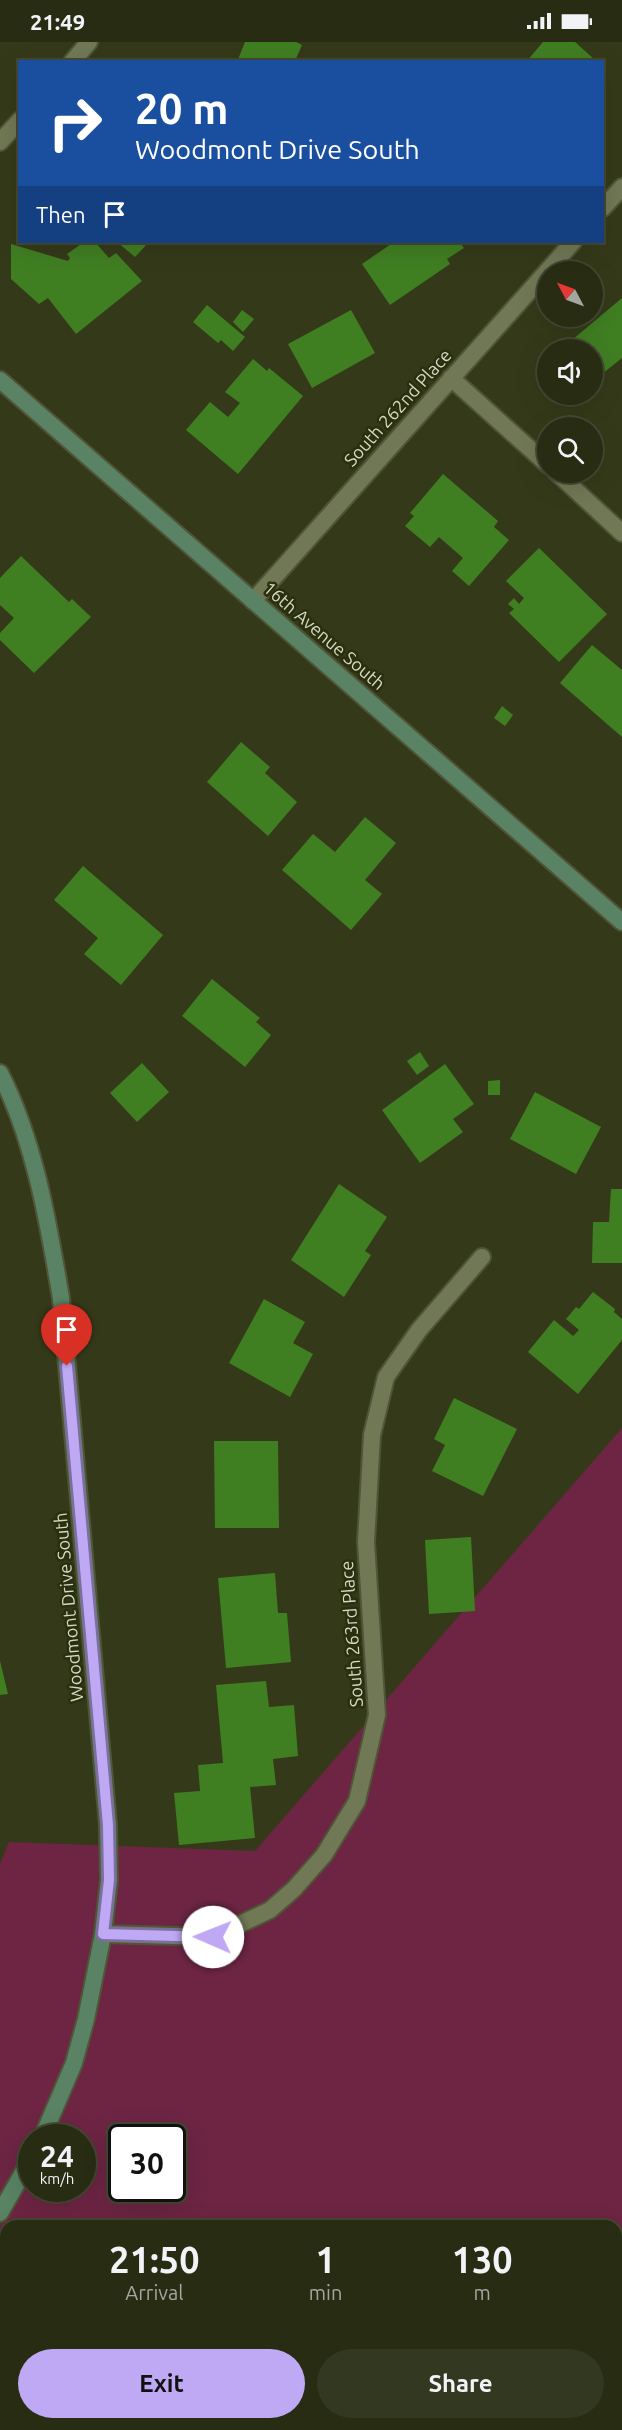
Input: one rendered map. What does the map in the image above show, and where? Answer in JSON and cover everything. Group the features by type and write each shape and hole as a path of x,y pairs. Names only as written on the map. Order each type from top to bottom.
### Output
{"main road":[{"name":"16th Avenue South","path":"0,380 622,922"},
{"name":"Woodmont Drive South","path":"0,1072 33,1161 49,1225 61,1298 108,1825 109,1880 103,1934 86,2019 74,2063 48,2124"},
{"path":"0,2213 18,2182"}],"street":[{"path":"74,60 89,42"},
{"path":"0,142 18,122"},
{"path":"604,207 622,187"},
{"name":"South 262nd Place","path":"253,601 572,243"},
{"path":"451,378 537,455"},
{"path":"568,483 622,533"},
{"name":"South 263rd Place","path":"103,1934 213,1937 270,1910 294,1889 324,1855 357,1801 377,1715 366,1542 374,1423 386,1377 419,1330 482,1257"}],"shaded area":[{"path":"622,1428 622,2220 0,2220 0,1864 9,1842 255,1851"}],"building":[{"path":"245,42 296,42 302,45 295,60 287,58 286,60 238,60"},
{"path":"543,42 575,42 595,60 528,60"},
{"path":"83,243 96,243 109,258 116,253 142,281 76,334 48,298 39,304 11,279 11,244 68,261 70,258 67,254"},
{"path":"118,243 148,243 135,257"},
{"path":"393,243 460,243 464,248 447,259 450,264 390,305 362,264"},
{"path":"622,298 622,358 603,373 603,339 573,339 587,327 603,327 603,314"},
{"path":"207,305 245,337 233,351 221,340 218,343 193,322"},
{"path":"242,310 254,319 243,332 233,322"},
{"path":"351,310 375,353 312,388 288,344"},
{"path":"253,359 267,371 269,368 303,396 238,474 186,430 210,402 228,417 240,403 225,392"},
{"path":"443,474 498,521 494,527 509,540 469,586 452,571 463,558 439,537 430,547 405,526 414,516 410,513"},
{"path":"539,548 607,614 559,662 509,613 514,609 508,604 514,598 519,604 524,598 506,581"},
{"path":"21,556 69,602 72,599 91,617 34,673 0,640 0,633 14,618 0,605 0,578"},
{"path":"592,645 622,670 622,737 560,683"},
{"path":"502,706 513,715 505,726 494,718"},
{"path":"241,742 270,767 265,773 297,802 268,836 207,782"},
{"path":"365,817 396,843 365,880 382,894 351,930 282,870 313,834 335,852"},
{"path":"83,866 163,935 121,985 84,954 98,938 54,900"},
{"path":"212,979 260,1018 256,1022 271,1035 245,1067 182,1016"},
{"path":"420,1052 429,1066 417,1075 407,1061"},
{"path":"142,1063 169,1092 137,1122 110,1093"},
{"path":"445,1064 474,1104 453,1119 463,1132 420,1163 382,1110"},
{"path":"500,1080 500,1095 488,1095 488,1081"},
{"path":"535,1092 601,1127 576,1174 510,1139"},
{"path":"339,1184 387,1217 365,1251 371,1255 344,1297 291,1260"},
{"path":"611,1189 622,1189 622,1263 592,1263 593,1222 609,1222"},
{"path":"593,1292 615,1309 614,1312 622,1319 622,1340 578,1394 528,1352 554,1320 573,1336 579,1330 566,1319 576,1307 579,1309"},
{"path":"264,1299 305,1322 293,1343 313,1354 290,1397 229,1363"},
{"path":"454,1398 517,1429 483,1496 432,1471 445,1445 434,1439"},
{"path":"214,1441 278,1441 279,1528 215,1528"},
{"path":"471,1537 475,1611 429,1614 425,1540"},
{"path":"275,1573 278,1613 287,1613 291,1662 226,1668 218,1578"},
{"path":"0,1661 8,1694 0,1695"},
{"path":"266,1681 269,1707 294,1705 298,1756 273,1759 276,1785 250,1787 255,1838 179,1845 174,1793 200,1791 198,1765 223,1763 216,1685"}],"route":[{"path":"67,1366 108,1825 109,1880 103,1934 213,1937"}]}
